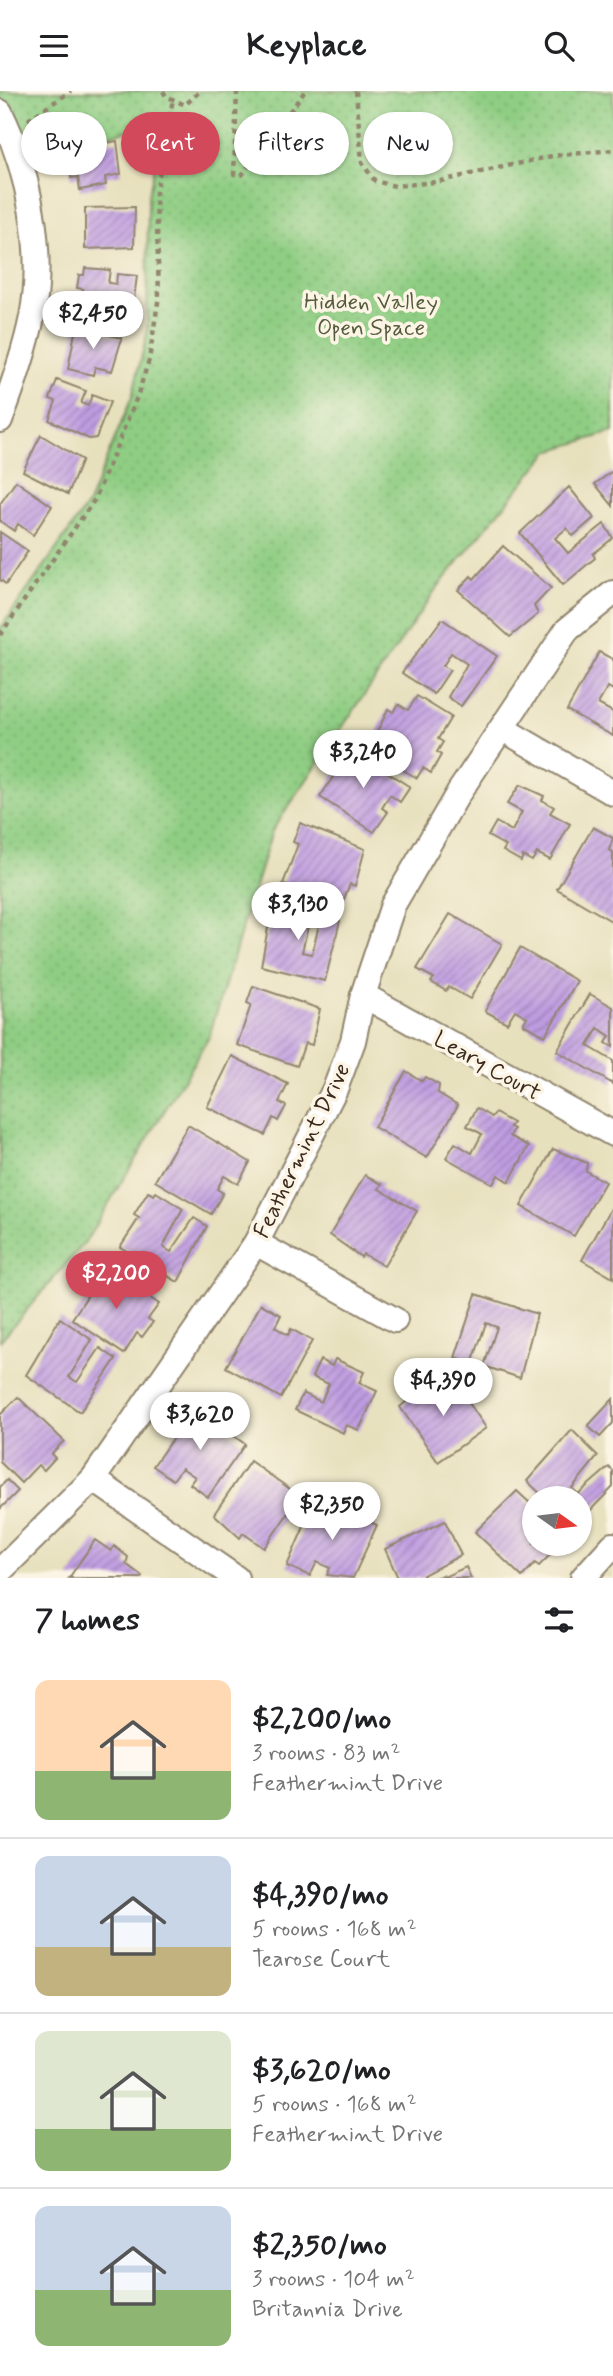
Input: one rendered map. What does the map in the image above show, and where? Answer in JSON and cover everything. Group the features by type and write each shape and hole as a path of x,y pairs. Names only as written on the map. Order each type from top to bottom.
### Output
{"street":[{"path":"0,420 18,371 32,314 35,256 29,198 5,122"},
{"name":"Feathermint Drive","path":"0,1571 93,1479 256,1243 335,1089 353,1041 363,995 393,905 459,792 567,630 613,593"},
{"path":"503,729 613,793"},
{"name":"Leary Court","path":"363,995 613,1134"},
{"path":"256,1243 395,1320"},
{"path":"93,1479 236,1578"},
{"path":"583,1578 613,1545"}],"path":[{"path":"5,122 71,91"},
{"path":"163,91 184,105 200,91"},
{"path":"237,91 234,174 242,175 305,91"},
{"path":"355,91 362,163 375,181 395,186 436,182 552,156 613,150"},
{"path":"0,635 96,499 149,360 159,296 156,192 173,99"}],"green space":[{"name":"Hidden Valley Open Space","path":"0,91 613,91 613,432 549,451 436,589 272,831 209,1037 86,1241 0,1341 0,629 88,504 132,397 147,334 148,196 153,175 220,175 220,112 121,112 121,132 107,135 107,112 21,112 21,155 17,156 0,112"}],"building":[{"path":"117,141 121,174 105,177 106,185 80,190 78,177 71,178 71,175 107,175 107,143"},
{"path":"135,207 134,247 85,249 85,208"},
{"path":"85,268 110,270 108,283 116,284 117,274 137,276 132,314 81,308 83,289 77,288 79,275 84,275"},
{"path":"76,327 122,338 112,371 95,367 93,375 68,369"},
{"path":"57,380 86,391 81,403 88,406 92,395 110,402 96,438 89,439 49,420 56,401 50,399"},
{"path":"41,435 82,460 68,494 23,471"},
{"path":"611,472 613,474 613,506 595,484"},
{"path":"16,481 52,506 33,535 18,524 14,531 0,521 0,504"},
{"path":"569,487 594,518 573,536 567,528 555,538 568,553 604,524 613,538 593,554 595,558 563,585 520,533"},
{"path":"0,532 28,551 6,584 0,580"},
{"path":"503,546 551,588 534,606 538,614 510,637 458,590 471,576 474,579"},
{"path":"442,619 497,656 461,706 448,697 467,664 451,653 443,666 450,670 434,694 402,673"},
{"path":"599,652 613,659 613,690 608,687 598,704 613,712 613,736 567,710"},
{"path":"417,696 451,717 438,739 443,742 437,752 441,755 431,773 423,768 417,778 400,768 411,752 394,742 386,755 371,745 388,709 393,712 398,704 408,710"},
{"path":"351,749 410,787 400,802 390,795 382,808 388,812 374,832 320,797"},
{"path":"520,785 544,796 542,800 554,807 550,813 570,824 550,860 537,853 532,861 523,856 521,861 503,851 506,846 488,836 496,822 512,831 522,812 507,804"},
{"path":"300,823 365,849 355,886 350,884 341,907 283,884 298,844 293,842"},
{"path":"593,827 613,838 609,850 613,852 613,922 557,889"},
{"path":"273,900 312,909 302,952 312,954 321,916 340,921 325,981 261,966"},
{"path":"450,914 502,944 470,999 449,987 446,991 431,982 434,978 417,969"},
{"path":"520,948 577,981 545,1036 523,1024 527,1017 515,1010 507,1023 485,1011"},
{"path":"253,986 320,1009 312,1045 305,1043 297,1066 237,1045 251,1005 247,1003"},
{"path":"590,994 613,1007 613,1047 606,1043 610,1036 598,1028 588,1046 613,1061 613,1084 557,1051"},
{"path":"232,1056 288,1084 279,1102 286,1106 278,1121 273,1118 265,1135 207,1107"},
{"path":"406,1071 422,1081 425,1077 439,1085 438,1093 458,1105 427,1158 374,1127"},
{"path":"477,1108 492,1117 495,1113 513,1123 510,1127 514,1129 510,1136 529,1146 509,1182 498,1175 493,1184 446,1158 455,1143 472,1153 482,1134 467,1126"},
{"path":"188,1125 250,1162 238,1184 224,1176 217,1189 223,1193 211,1214 155,1181"},
{"path":"553,1149 587,1163 586,1171 605,1182 574,1236 521,1206"},
{"path":"365,1175 382,1184 379,1189 417,1211 384,1266 363,1254 361,1257 330,1235"},
{"path":"148,1192 154,1195 156,1192 183,1209 163,1247 171,1252 194,1218 207,1226 178,1282 120,1247 139,1218 134,1215"},
{"path":"613,1205 613,1278 582,1260"},
{"path":"106,1268 159,1304 148,1319 153,1322 142,1337 137,1333 124,1354 72,1319"},
{"path":"476,1294 537,1314 520,1378 484,1366 497,1327 486,1323 472,1364 455,1358"},
{"path":"261,1304 281,1315 275,1327 288,1335 291,1329 312,1341 281,1398 226,1367"},
{"path":"60,1318 92,1340 69,1377 77,1382 100,1348 116,1359 80,1412 26,1375"},
{"path":"335,1359 364,1372 359,1383 377,1391 359,1430 346,1425 343,1433 295,1410 303,1393 321,1402 329,1384 312,1377 320,1360 332,1366"},
{"path":"450,1375 486,1428 438,1462 400,1407 427,1384 431,1388"},
{"path":"18,1397 64,1441 51,1454 55,1458 44,1470 38,1465 21,1483 0,1462 0,1415"},
{"path":"613,1399 613,1423 600,1437 588,1426"},
{"path":"194,1408 245,1444 208,1497 190,1484 195,1477 182,1468 173,1480 153,1466"},
{"path":"572,1430 598,1456 574,1486 532,1486 527,1481"},
{"path":"250,1461 300,1496 264,1548 243,1533 240,1538 214,1514"},
{"path":"609,1467 613,1471 613,1487 592,1509 592,1486 587,1486"},
{"path":"7,1480 18,1491 0,1509 0,1487"},
{"path":"517,1491 522,1496 522,1556 549,1556 539,1566 535,1563 522,1577 475,1532"},
{"path":"316,1499 377,1525 353,1578 327,1575 330,1568 317,1562 310,1576 287,1566"},
{"path":"445,1521 461,1555 423,1575 425,1578 398,1578 385,1549"},
{"path":"95,1540 111,1551 114,1546 128,1557 126,1564 142,1576 141,1578 69,1578"},
{"path":"466,1567 471,1578 435,1578 444,1577"}]}
